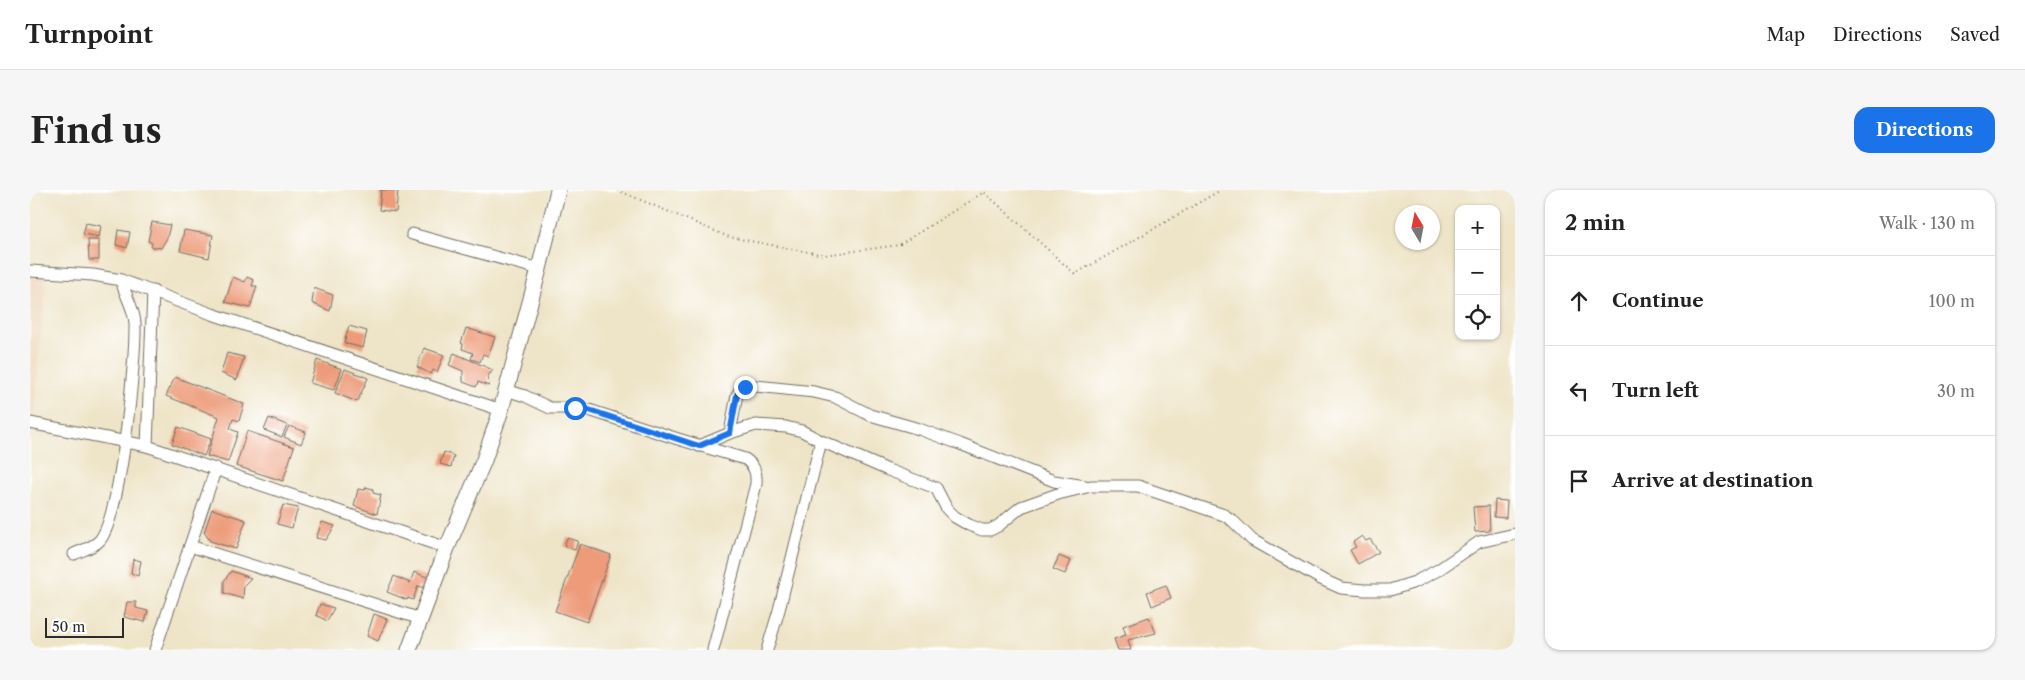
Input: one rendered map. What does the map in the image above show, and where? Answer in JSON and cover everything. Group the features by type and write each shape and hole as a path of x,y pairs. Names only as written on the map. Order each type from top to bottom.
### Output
{"street":[{"path":"409,650 447,548 484,460 501,410 558,190"},
{"path":"412,234 539,269"},
{"path":"30,271 93,275 121,280 212,314 501,410"},
{"path":"74,554 95,545 108,524 125,441 135,323 133,312 125,296 121,280"},
{"path":"147,446 153,291"},
{"path":"730,433 737,395 745,387 765,387 835,396 870,415 919,429 1054,481 1090,486 1138,486 1214,511 1233,521 1252,540 1341,588 1390,590 1415,582 1438,570 1479,542 1515,534"},
{"path":"506,390 525,396 550,408 582,408 744,459 751,463 756,476 713,650"},
{"path":"30,423 147,446 447,548"},
{"path":"699,446 730,433 756,426 771,425 802,431 821,441 936,488 947,509 955,517 982,530 990,530 998,526 1021,507 1058,494 1090,486"},
{"path":"767,650 779,610 821,441"},
{"path":"155,650 216,468"},
{"path":"190,546 421,618"}],"path":[{"path":"617,190 729,236 824,255 899,245 984,192 1075,274 1221,190"}],"shaded area":[{"path":"30,278 46,278 30,452"}],"building":[{"path":"381,190 398,190 396,212 379,210"},
{"path":"152,222 170,225 167,238 161,248 151,247 152,243 148,241"},
{"path":"86,223 101,226 99,237 83,234"},
{"path":"118,230 130,232 127,248 116,245"},
{"path":"184,230 213,235 209,258 180,251"},
{"path":"88,240 99,240 99,260 89,260"},
{"path":"233,277 245,282 247,277 254,280 252,286 257,286 250,308 225,302"},
{"path":"314,288 333,295 330,311 312,303"},
{"path":"349,326 367,331 363,348 344,343"},
{"path":"466,328 495,337 488,356 483,354 480,362 471,359 473,353 462,349 463,344 461,343"},
{"path":"424,348 444,355 437,372 433,370 431,374 417,367"},
{"path":"227,353 244,357 237,380 221,373"},
{"path":"454,353 493,370 488,376 489,386 478,382 476,387 463,382 463,371 449,365"},
{"path":"317,360 342,369 334,390 310,383"},
{"path":"345,369 368,378 357,402 335,393"},
{"path":"175,377 244,404 239,421 233,419 230,429 238,432 228,462 207,456 219,417 166,396"},
{"path":"269,418 287,425 282,437 264,430"},
{"path":"289,426 306,432 301,444 284,437"},
{"path":"178,427 211,439 204,456 172,444"},
{"path":"247,431 294,447 283,481 236,466"},
{"path":"444,452 454,456 451,467 440,464"},
{"path":"366,487 373,489 373,493 381,495 377,514 354,506 358,489 365,490"},
{"path":"1495,500 1507,501 1506,518 1494,517"},
{"path":"283,505 298,508 292,528 277,524"},
{"path":"1489,506 1490,531 1475,532 1473,507"},
{"path":"212,509 246,520 236,549 210,541 204,532"},
{"path":"322,522 335,526 326,540 316,538"},
{"path":"1362,536 1366,541 1370,539 1379,552 1358,564 1350,550 1356,547 1353,542"},
{"path":"567,538 578,541 575,550 564,546"},
{"path":"580,544 611,555 587,622 555,611"},
{"path":"1059,556 1071,561 1065,574 1053,569"},
{"path":"133,559 141,561 138,576 131,573"},
{"path":"231,571 251,578 244,585 243,599 224,593 224,581"},
{"path":"414,572 429,578 424,588 418,586 413,600 408,598 407,600 387,592 394,576 410,583"},
{"path":"1166,585 1171,598 1152,606 1147,592"},
{"path":"127,602 136,602 136,608 148,611 145,622 124,617"},
{"path":"320,604 334,608 327,621 316,615"},
{"path":"374,614 387,619 378,641 367,636"},
{"path":"1149,617 1156,633 1128,640 1131,650 1118,650 1114,639 1126,635 1123,626"}],"route":[{"path":"575,408 589,410 699,446 730,433 734,403 740,390 745,387"}]}
